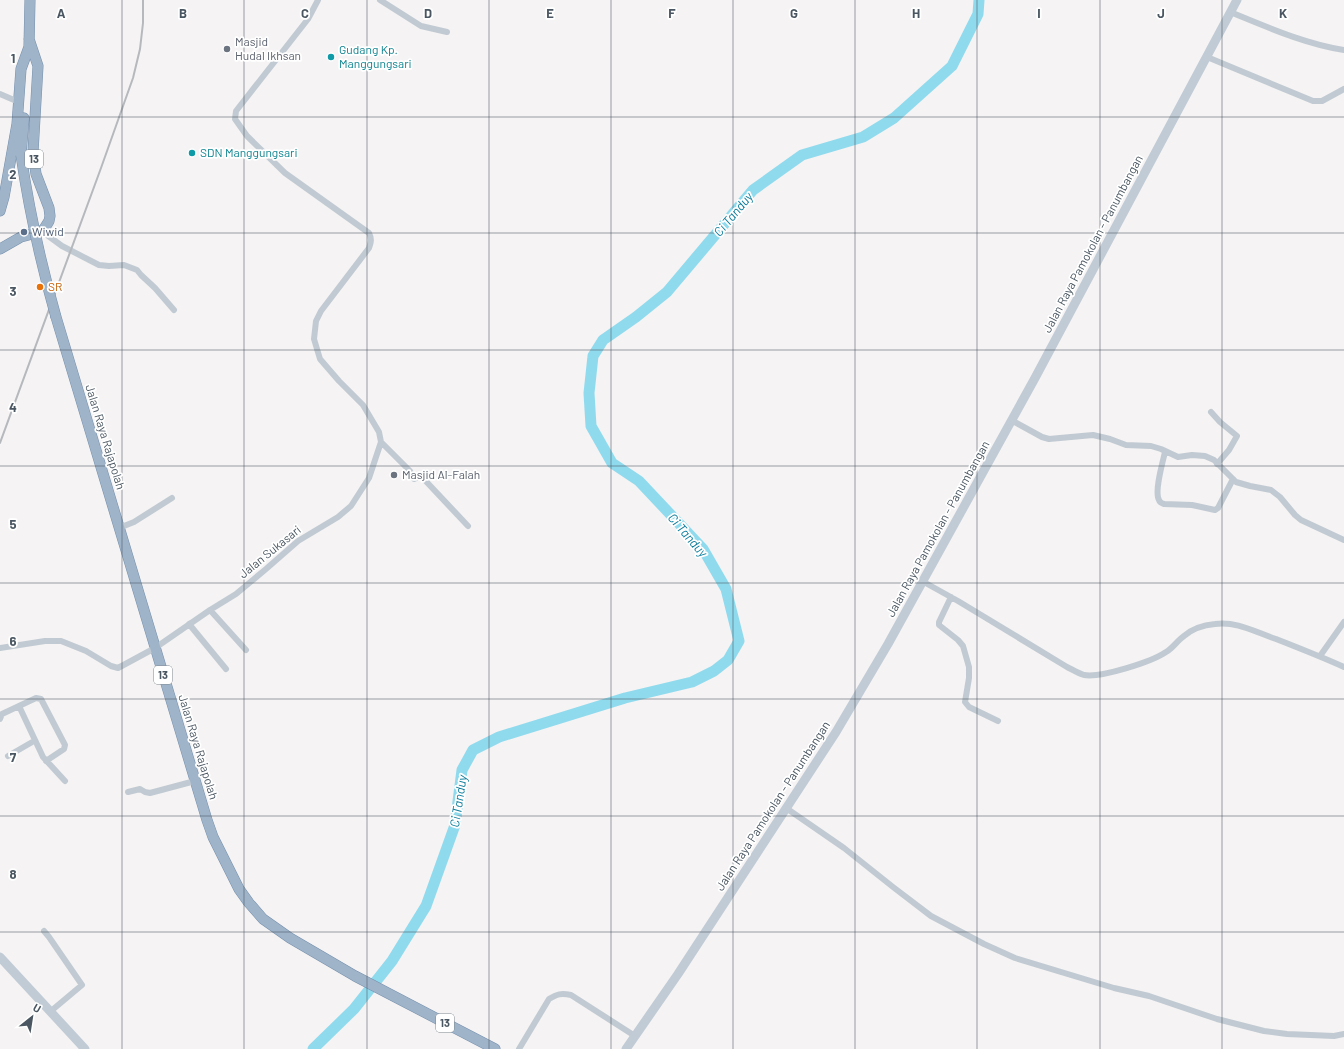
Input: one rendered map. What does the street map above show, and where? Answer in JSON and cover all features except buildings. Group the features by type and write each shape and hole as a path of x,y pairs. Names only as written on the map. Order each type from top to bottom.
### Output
{"highway":[{"name":"13","path":"0,211 4,197 17,124 21,69 29,43 30,0"},
{"name":"13","path":"29,43 38,66 33,152 36,174 49,208 50,216 44,229"},
{"name":"Jalan Raya Rajapolah","path":"29,43 21,156 29,205 46,283 213,837 239,889 263,919 290,938 355,976 495,1049"},
{"path":"0,249 21,237 40,232 44,229"}],"main road":[{"name":"Jalan Raya Pamokolan - Panumbangan","path":"626,1049 678,974 836,732 888,644 1011,420 1237,0"},
{"path":"0,957 85,1049"}],"street":[{"path":"380,0 420,25 448,32"},
{"path":"315,1 308,19 236,111 235,119 237,124 247,136 285,173 369,233 371,237 369,248 321,311 316,321 314,339 320,359 339,381 364,405 379,432 381,442 410,471 414,479 421,476 468,526"},
{"path":"1230,12 1302,39 1344,50"},
{"path":"1207,57 1313,101 1322,101 1344,89"},
{"path":"0,94 19,101"},
{"path":"44,229 47,235 62,246 99,265 109,266 124,264 137,270 174,310"},
{"path":"1211,412 1220,422 1237,436 1229,450 1217,464"},
{"path":"1011,420 1049,440 1093,435 1126,445 1151,446 1178,457 1192,455 1205,456 1214,460 1236,482 1271,490 1280,497 1290,510 1301,520 1344,540"},
{"name":"Jalan Sukasari","path":"0,648 45,641 61,641 86,651 111,666 118,668 155,648 236,594 298,540 338,517 351,506 369,478 381,442"},
{"path":"1165,452 1160,470 1158,495 1160,502 1164,504 1192,505 1215,510 1218,508 1233,480"},
{"path":"119,528 134,522 172,498"},
{"path":"922,581 951,596 1067,667 1085,675 1106,673 1153,659 1168,651 1191,631 1214,624 1245,626 1344,667"},
{"path":"951,596 939,625 958,640 962,646 969,667 969,678 965,702 969,707 998,721"},
{"path":"210,610 246,650"},
{"path":"1320,656 1344,622"},
{"path":"189,624 226,669"},
{"path":"19,706 41,694"},
{"path":"1,713 36,698 40,699 65,745 64,749 46,761"},
{"path":"19,706 34,741 43,757 65,781"},
{"path":"8,756 34,741"},
{"path":"128,792 140,789 150,793 195,780"},
{"path":"786,808 844,848 893,888 931,916 984,944 1015,958 1114,988 1149,996 1217,1019 1264,1031 1287,1034 1334,1036 1344,1034"},
{"path":"44,931 82,985 51,1011"},
{"path":"519,1049 549,1000 561,993 571,995 635,1036"}],"waterway":[{"name":"Ci Tanduy","path":"313,1049 354,1009 392,961 426,906 455,825 462,770 473,750 499,737 625,698 692,682 714,671 728,660 739,641 726,589 703,549 639,481 612,463 591,426 589,393 593,356 603,340 636,317 667,292 753,190 802,155 863,137 894,118 952,66 978,14 979,0"}],"railway":[{"path":"0,443 133,78 140,49 143,23 143,0"}],"place":[{"name":"Masjid Hudal Ikhsan","path":"227,49"},
{"name":"Gudang Kp. Manggungsari","path":"331,57"},
{"name":"SDN Manggungsari","path":"192,153"},
{"name":"Wiwid","path":"24,232"},
{"name":"SR","path":"40,287"},
{"name":"Masjid Al-Falah","path":"394,475"}]}
